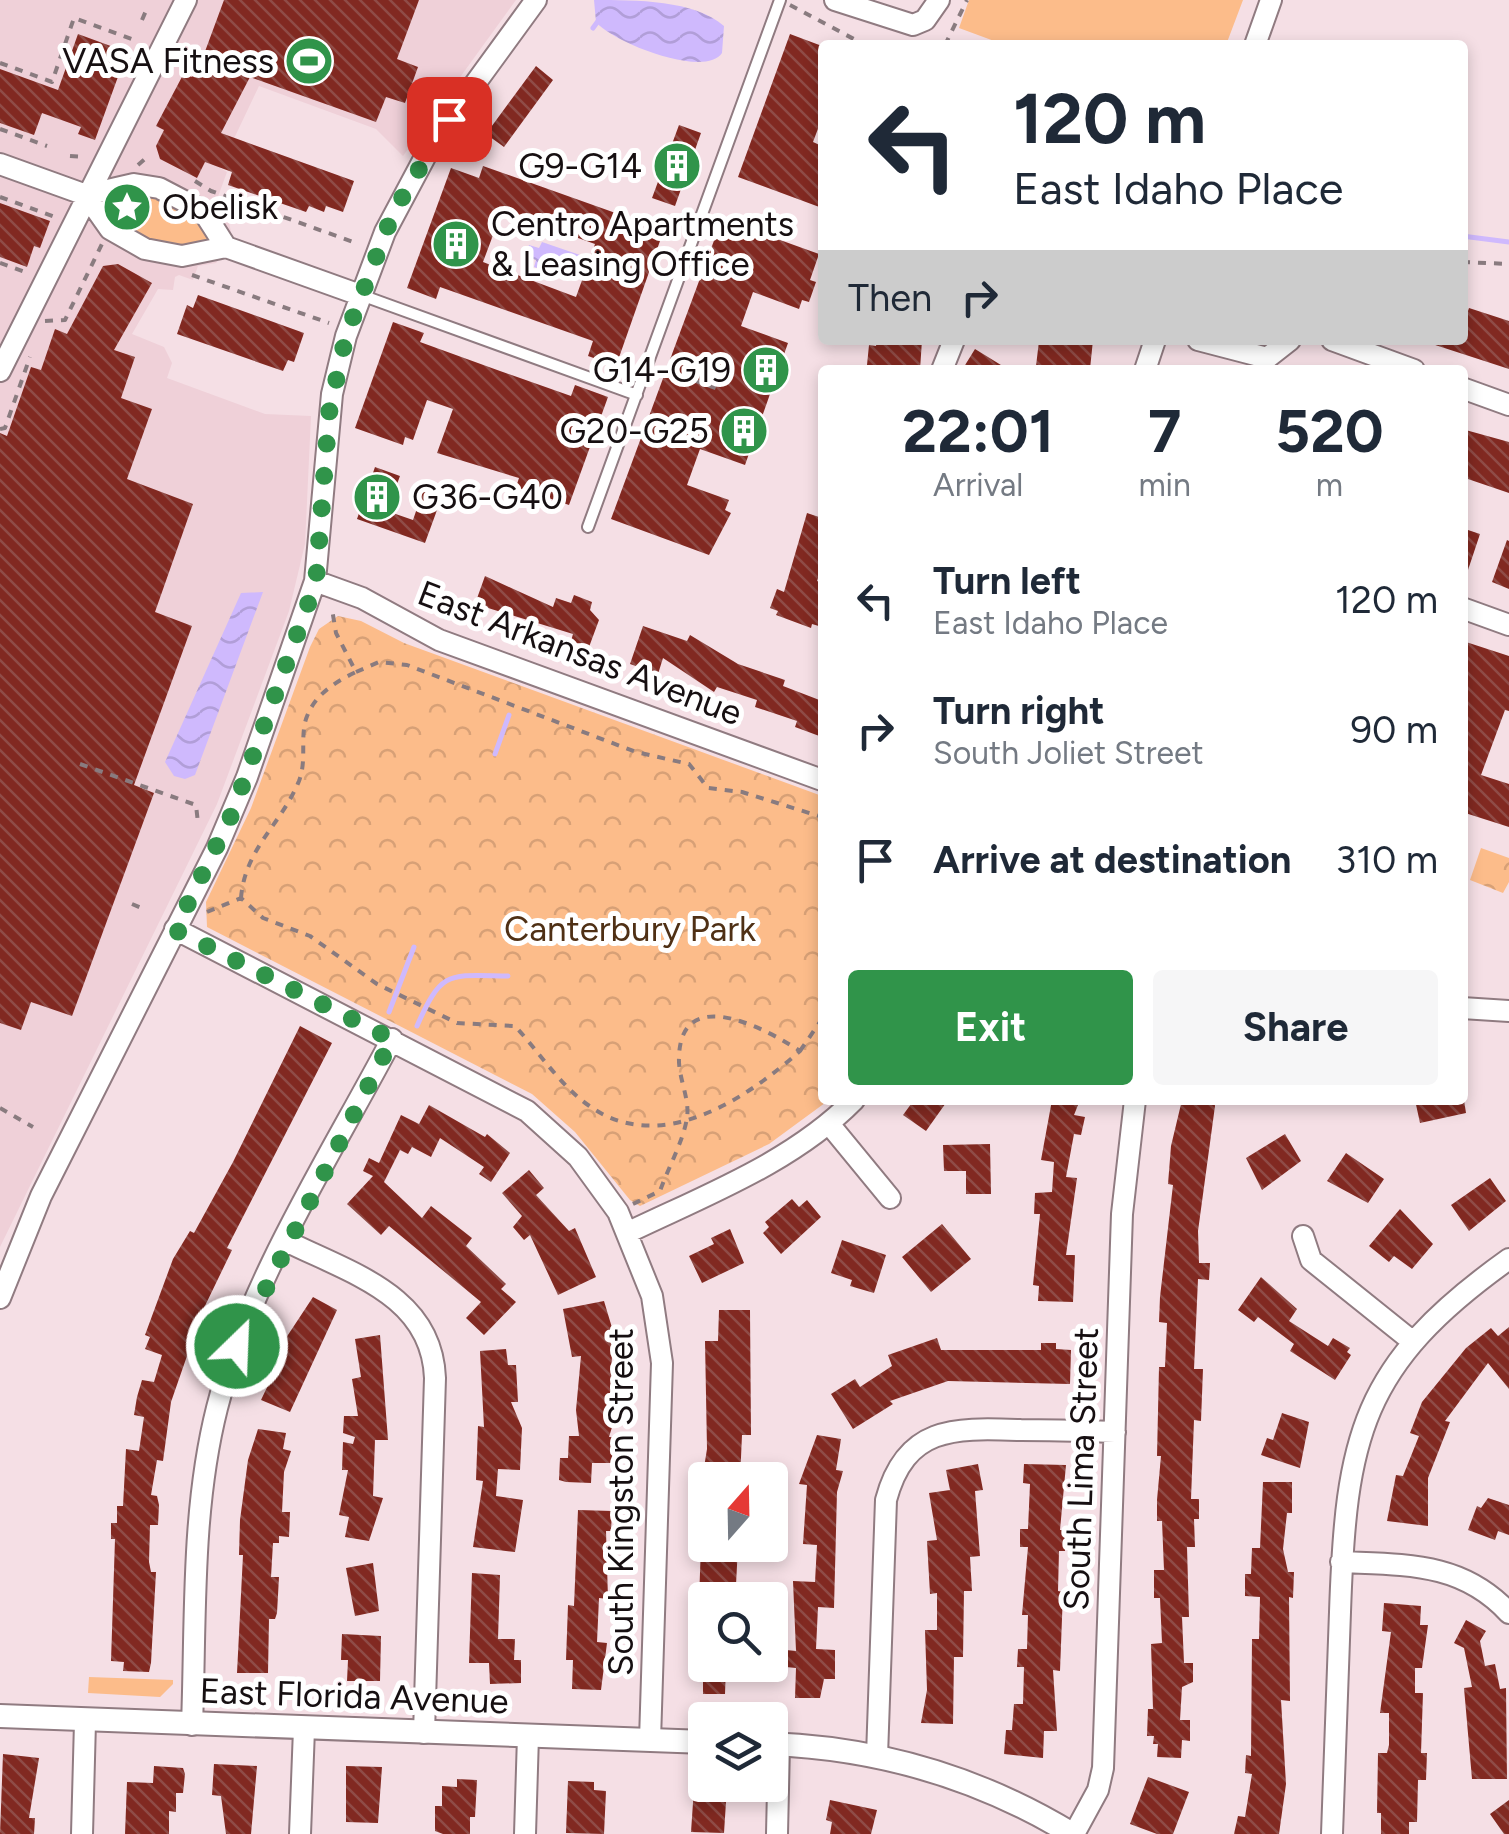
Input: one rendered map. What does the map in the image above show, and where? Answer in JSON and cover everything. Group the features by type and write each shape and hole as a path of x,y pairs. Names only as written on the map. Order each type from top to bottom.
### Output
{"street":[{"path":"0,370 186,0"},
{"path":"0,1298 46,1185 232,814 323,584 332,394 360,295 419,163 536,0"},
{"path":"835,0 906,25 925,20 939,0"},
{"path":"1257,40 1271,0"},
{"path":"0,164 86,195 134,184 159,188 203,211 226,246"},
{"path":"86,195 110,229 145,250 182,256 226,246 360,295"},
{"path":"1210,345 1228,352 1237,345"},
{"path":"1239,345 1265,364 1285,345"},
{"path":"1346,345 1400,365"},
{"path":"1468,390 1509,405"},
{"name":"East Arkansas Avenue","path":"323,584 439,640 818,779"},
{"path":"1468,610 1509,625"},
{"name":"South Kingston Street","path":"175,930 527,1112 578,1157 618,1212 652,1296 662,1363 650,1740"},
{"path":"1468,1008 1509,1010 1509,1020"},
{"path":"192,1725 200,1506 210,1441 242,1332 392,1039"},
{"path":"628,1232 774,1160 830,1124 849,1105"},
{"name":"South Lima Street","path":"1073,1834 1098,1790 1104,1768 1124,1179 1135,1105"},
{"path":"830,1124 890,1198"},
{"path":"1303,1236 1310,1260 1412,1341"},
{"path":"286,1242 398,1299 416,1317 432,1349 435,1378 424,1733"},
{"path":"1332,1834 1342,1562 1353,1456 1377,1396 1412,1341 1462,1293 1509,1260"},
{"path":"877,1756 886,1500 900,1464 928,1438 963,1428 1115,1432"},
{"path":"1342,1562 1445,1570 1486,1591 1509,1613"},
{"name":"East Florida Avenue","path":"0,1716 688,1741"},
{"path":"82,1834 85,1722"},
{"path":"300,1834 304,1729"},
{"path":"525,1834 528,1736"},
{"path":"788,1746 877,1756 980,1787 1073,1834"},
{"path":"776,1802 777,1834"}],"lane":[{"path":"588,528 780,1"},
{"path":"360,295 637,395"}],"path":[{"path":"947,40 966,0"},
{"path":"780,1 855,40"},
{"path":"142,20 148,6"},
{"path":"0,63 52,82 74,18 137,41"},
{"path":"0,129 47,146"},
{"path":"70,156 89,158"},
{"path":"195,180 211,191 356,243"},
{"path":"0,197 59,218"},
{"path":"44,321 65,320 103,242"},
{"path":"1468,262 1509,264"},
{"path":"0,263 46,279"},
{"path":"179,271 328,324"},
{"path":"0,429 4,428 32,352"},
{"path":"663,369 721,390"},
{"path":"323,584 336,633 356,672"},
{"path":"241,898 243,870 297,786 304,765 306,719 329,685 379,662 407,665 636,752 689,764 708,788 742,792 818,816"},
{"path":"80,764 196,805 198,823"},
{"path":"198,916 241,898"},
{"path":"241,898 262,918 310,936 378,984 457,1023 515,1026 588,1106 634,1126 664,1128 757,1090 800,1051 818,1025"},
{"path":"132,904 146,910"},
{"path":"618,1212 660,1191 686,1120 678,1056 686,1030 708,1016 739,1018 800,1051"},
{"path":"0,1108 33,1127"}],"shaded area":[{"path":"0,0 516,0 403,156 376,129 259,86 220,168 227,172 216,202 227,213 231,232 222,255 216,263 198,266 193,280 179,275 173,290 158,289 132,334 164,347 172,363 167,378 265,414 311,416 305,544 289,611 217,804 0,1247"}],"green space":[{"path":"969,0 1243,0 1228,40 991,40 959,28"},
{"path":"110,188 185,198 226,247 145,249 86,195"},
{"name":"Canterbury Park","path":"338,616 361,621 404,643 818,795 818,1105 822,1105 769,1144 640,1206 630,1200 575,1132 532,1094 207,927 206,902 251,808 319,629"},
{"path":"1481,848 1509,858 1509,882 1503,893 1470,880"},
{"path":"89,1677 173,1680 173,1684 160,1697 88,1693"}],"water":[{"path":"594,0 664,3 712,17 724,26 722,53 712,60 697,62 638,47 596,22"},
{"path":"542,242 580,255 573,273 546,263 543,270 534,267 536,260 525,256 529,245 539,248"},
{"path":"263,592 195,775 185,779 174,776 165,762 241,593"}],"building":[{"path":"224,0 419,0 397,59 418,67 405,103 386,97 376,122 250,77 221,133 354,181 343,212 326,206 324,212 309,206 306,212 228,185 232,172 205,162 197,178 160,159 156,146 164,130 156,126 184,73 192,77 200,65"},
{"path":"78,34 127,52 95,140 78,134 81,127 42,113 34,135 0,123 0,69 58,90"},
{"path":"790,34 818,44 818,129 813,142 818,144 818,207 738,177"},
{"path":"536,66 553,80 504,147 486,134"},
{"name":"G9-G14","path":"679,125 701,133 675,206 652,198"},
{"path":"483,166 638,221 634,232 660,241 616,366 588,356 593,341 440,287 436,299 407,288 451,168 479,178","holes":["502,211 595,244 576,297 483,262"]},
{"path":"0,203 50,221 40,248 34,246 27,267 0,257"},
{"path":"722,219 818,254 810,280 816,282 809,302 802,300 799,309 753,292 741,326 788,343 745,465 700,449 687,485 729,500 725,510 731,513 709,555 611,519"},
{"path":"118,264 152,283 114,350 135,357 121,398 152,409 127,479 193,504 155,612 192,626 134,785 154,793 72,1016 31,1002 21,1030 0,1023 0,433 7,436 31,367 41,370 55,329 67,334 103,266"},
{"path":"198,295 304,333 294,362 288,360 283,371 177,334 187,305 193,308"},
{"path":"1469,308 1509,321 1509,369 1435,345 1468,345"},
{"path":"393,322 424,333 420,342 571,396 575,385 608,397 569,505 516,487 519,478 437,453 453,409 427,400 413,440 405,437 403,445 355,428"},
{"path":"869,345 922,345 920,365 867,365"},
{"path":"1039,345 1092,345 1090,365 1036,365"},
{"path":"975,349 1001,365 965,365"},
{"path":"1468,431 1509,442 1509,493 1468,479"},
{"path":"375,467 400,476 387,511 413,520 425,485 444,491 425,543 357,519"},
{"path":"807,513 818,517 818,626 812,624 811,628 776,615 778,611 770,608 777,589 784,592"},
{"path":"1468,530 1480,534 1468,570"},
{"path":"1509,541 1509,589 1492,582"},
{"path":"485,576 553,607 556,598 571,603 574,595 592,602 590,610 599,620 589,647 571,641 573,634 475,604"},
{"path":"643,626 687,641 690,635 738,664 785,680 783,686 818,699 818,736 795,727 797,721 755,707 757,700 717,687 714,692 663,658 658,674 630,664"},
{"path":"1468,643 1509,656 1509,711 1505,710 1481,775 1509,784 1509,827 1468,814"},
{"path":"300,1026 332,1043 227,1248 232,1250 203,1310 171,1402 163,1461 157,1460 151,1495 157,1496 159,1505 158,1525 150,1525 149,1562 151,1572 156,1572 151,1663 149,1672 123,1671 124,1662 111,1661 115,1539 111,1539 111,1523 117,1523 117,1506 123,1506 126,1449 139,1451 144,1417 134,1415 142,1380 154,1382 162,1355 145,1349 150,1337 145,1335 173,1259 190,1231 194,1233 233,1162"},
{"path":"429,1105 485,1137 487,1134 510,1153 491,1182 479,1174 484,1167 440,1138 431,1157 412,1147 408,1154 400,1150 384,1182 422,1218 431,1206 472,1238 466,1246 506,1284 501,1289 516,1302 484,1335 466,1318 481,1302 389,1226 381,1235 347,1204 373,1176 363,1171 369,1158 379,1163 401,1115 419,1124"},
{"path":"910,1105 944,1105 926,1131 903,1115"},
{"path":"1051,1105 1078,1105 1074,1115 1085,1117 1081,1135 1074,1134 1066,1177 1077,1178 1066,1255 1075,1255 1073,1302 1038,1301 1039,1286 1033,1285 1040,1214 1034,1214 1035,1193 1052,1192 1054,1162 1041,1160"},
{"path":"1181,1105 1215,1105 1198,1231 1199,1263 1210,1263 1209,1280 1198,1279 1194,1369 1203,1369 1201,1421 1194,1420 1191,1499 1199,1499 1199,1519 1194,1519 1195,1547 1187,1547 1189,1617 1182,1617 1184,1663 1193,1663 1193,1682 1182,1687 1180,1720 1190,1720 1190,1741 1182,1740 1181,1758 1157,1757 1158,1744 1153,1744 1154,1736 1147,1736 1148,1709 1153,1709 1151,1644 1162,1643 1160,1598 1154,1598 1154,1570 1164,1570 1162,1521 1157,1521 1161,1456 1157,1456 1159,1367 1165,1367 1167,1323 1159,1322 1173,1185 1168,1184 1171,1146"},
{"path":"1416,1105 1465,1105 1466,1113 1420,1123"},
{"path":"1285,1134 1301,1161 1262,1190 1246,1158"},
{"path":"990,1144 991,1194 966,1194 966,1171 944,1171 943,1145"},
{"path":"1346,1153 1384,1179 1368,1203 1327,1181"},
{"path":"529,1170 544,1188 536,1195 569,1231 575,1228 596,1277 558,1295 530,1235 524,1240 513,1227 522,1216 502,1193"},
{"path":"1490,1178 1506,1201 1469,1231 1451,1205"},
{"path":"792,1199 799,1207 807,1200 821,1217 781,1254 763,1233 769,1227 765,1222"},
{"path":"1400,1209 1433,1244 1412,1269 1394,1256 1389,1262 1369,1246"},
{"path":"942,1224 971,1259 931,1292 902,1257"},
{"path":"730,1229 744,1263 702,1283 689,1256 714,1244 711,1238"},
{"path":"842,1240 886,1255 874,1293 850,1286 852,1280 831,1273"},
{"path":"1261,1277 1297,1309 1289,1321 1328,1346 1333,1338 1350,1348 1347,1352 1351,1355 1335,1380 1290,1351 1294,1344 1258,1317 1254,1322 1238,1310"},
{"path":"313,1297 337,1310 290,1412 261,1400 288,1343 284,1341"},
{"path":"604,1301 619,1351 612,1352 611,1391 617,1411 609,1437 613,1437 612,1463 592,1463 591,1483 566,1482 559,1480 560,1458 568,1458 569,1436 579,1436 576,1410 581,1356 572,1357 563,1309"},
{"path":"719,1310 750,1310 751,1435 742,1435 741,1462 705,1462 705,1341 718,1341"},
{"path":"1509,1327 1509,1389 1488,1363 1445,1421 1450,1422 1428,1478 1428,1526 1387,1521 1396,1475 1403,1476 1419,1436 1410,1433 1422,1402 1466,1348 1491,1328 1498,1336"},
{"path":"380,1335 388,1440 375,1440 373,1496 383,1498 369,1541 345,1537 349,1517 339,1515 348,1470 342,1470 343,1442 353,1444 355,1437 343,1433 344,1416 358,1416 352,1379 361,1377 355,1339"},
{"path":"937,1338 941,1350 1041,1350 1041,1343 1056,1343 1056,1349 1071,1350 1070,1384 948,1381 890,1401 893,1404 853,1429 831,1394 855,1379 860,1387 892,1366 888,1355"},
{"path":"506,1349 508,1365 516,1365 518,1402 511,1402 522,1428 520,1470 498,1469 496,1496 523,1500 515,1552 473,1547 483,1481 476,1480 478,1426 484,1427 480,1351"},
{"path":"1282,1413 1309,1422 1300,1468 1261,1455 1267,1438 1273,1440"},
{"path":"258,1429 286,1433 283,1449 291,1451 284,1472 282,1512 290,1512 289,1537 279,1536 279,1543 273,1543 271,1577 279,1577 277,1613 275,1619 269,1619 268,1673 237,1673 243,1555 239,1555 240,1520 248,1460"},
{"path":"817,1435 841,1439 836,1470 843,1471 837,1492 834,1608 818,1607 816,1649 835,1650 835,1679 824,1679 820,1698 795,1698 796,1668 788,1667 788,1650 796,1651 793,1581 815,1582 817,1545 803,1544 807,1485 799,1484"},
{"path":"978,1464 983,1490 975,1491 980,1556 970,1557 972,1591 964,1591 963,1657 954,1657 953,1724 921,1723 927,1690 925,1630 937,1630 937,1593 930,1594 927,1541 937,1540 929,1493 950,1490 946,1470"},
{"path":"1024,1464 1066,1465 1060,1530 1065,1530 1065,1551 1059,1551 1058,1591 1063,1592 1060,1671 1053,1670 1057,1731 1044,1731 1043,1758 1004,1754 1006,1730 1012,1730 1014,1704 1023,1704 1024,1667 1017,1667 1018,1649 1027,1649 1028,1615 1022,1615 1028,1547 1020,1547 1020,1529 1028,1529 1030,1484 1023,1483"},
{"path":"1263,1482 1292,1482 1292,1513 1287,1513 1283,1549 1288,1572 1294,1572 1293,1598 1289,1597 1290,1701 1281,1700 1286,1784 1279,1834 1234,1834 1238,1816 1245,1817 1252,1774 1245,1773 1246,1755 1251,1756 1252,1639 1259,1639 1260,1597 1245,1596 1245,1574 1251,1574 1252,1548 1260,1548"},
{"path":"1488,1498 1509,1505 1509,1535 1498,1531 1495,1540 1468,1530 1477,1506 1481,1508"},
{"path":"578,1510 612,1511 611,1531 606,1531 608,1599 599,1598 597,1642 607,1643 601,1690 572,1689 573,1660 566,1660 568,1605 574,1606"},
{"path":"700,1562 737,1562 736,1582 700,1582"},
{"path":"373,1563 379,1611 355,1616 346,1568"},
{"path":"472,1573 500,1575 498,1639 515,1639 514,1660 521,1660 521,1683 490,1684 489,1663 469,1663"},
{"path":"1384,1603 1421,1606 1420,1625 1428,1625 1422,1668 1415,1668 1415,1693 1423,1693 1421,1753 1427,1753 1426,1780 1418,1780 1417,1822 1409,1822 1409,1834 1381,1834 1381,1813 1377,1813 1378,1753 1387,1753 1389,1745 1389,1713 1380,1713 1391,1632 1382,1631"},
{"path":"1466,1620 1486,1631 1480,1641 1485,1666 1495,1664 1500,1689 1506,1688 1507,1779 1472,1779 1464,1688 1472,1687 1464,1648 1454,1643"},
{"path":"342,1634 381,1636 380,1681 347,1681 348,1660 341,1660"},
{"path":"703,1682 725,1682 725,1694 703,1694"},
{"path":"3,1754 39,1758 29,1818 35,1818 34,1834 0,1834"},
{"path":"214,1764 257,1766 251,1834 226,1834 221,1796 212,1795"},
{"path":"154,1766 183,1768 185,1774 183,1793 176,1793 176,1812 169,1811 169,1834 125,1834 127,1782 153,1783"},
{"path":"346,1766 382,1767 378,1823 346,1822"},
{"path":"1148,1777 1189,1792 1173,1834 1157,1834 1130,1824"},
{"path":"457,1779 477,1780 475,1817 470,1817 470,1834 443,1834 435,1831 435,1806 442,1806 442,1786 457,1787"},
{"path":"568,1781 594,1782 594,1790 606,1791 604,1834 566,1833"},
{"path":"830,1800 877,1810 871,1834 830,1834 832,1822 826,1820"},
{"path":"1509,1800 1509,1834 1504,1834 1490,1814"},
{"path":"693,1802 726,1802 724,1833 691,1832"}],"waterway":[{"path":"593,28 601,17"},
{"path":"1468,237 1509,242"},
{"path":"495,754 509,715"},
{"path":"389,1012 414,947"},
{"path":"417,1026 433,994 450,979 508,976"}],"place":[{"name":"VASA Fitness","path":"309,61"},
{"name":"G9-G14","path":"677,166"},
{"name":"Obelisk","path":"127,207"},
{"name":"Centro Apartments & Leasing Office","path":"456,244"},
{"name":"G14-G19","path":"766,370"},
{"name":"G20-G25","path":"744,431"},
{"name":"G36-G40","path":"377,497"}],"route":[{"path":"237,1346 286,1242 392,1039 175,930 247,777 316,582 324,519 329,413 346,336 393,213 419,163 449,119"}]}
